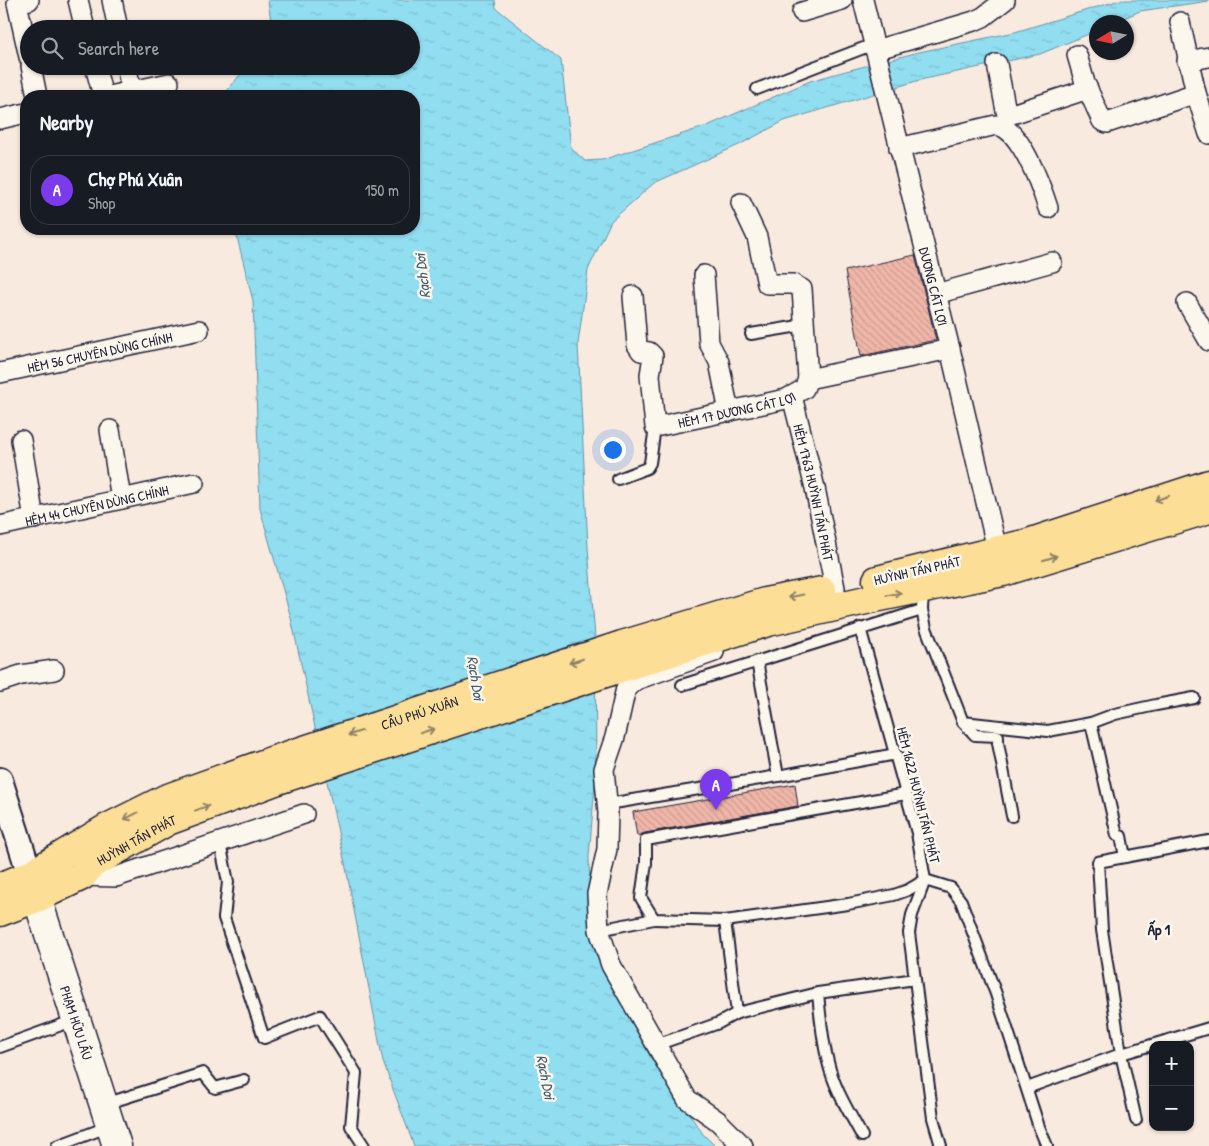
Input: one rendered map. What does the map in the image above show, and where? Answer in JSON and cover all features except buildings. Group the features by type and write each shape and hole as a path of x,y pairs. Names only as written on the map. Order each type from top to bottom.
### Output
{"main road":[{"name":"HUỲNH TẤN PHÁT","path":"835,597 922,600 1000,561 1028,543 1209,484"},
{"name":"HUỲNH TẤN PHÁT","path":"625,656 768,622 907,573 1000,561 1209,510"},
{"name":"CẦU PHÚ XUÂN","path":"277,770 625,656"},
{"name":"HUỲNH TẤN PHÁT","path":"0,887 34,886 82,876 92,864 168,821 277,770"},
{"name":"HUỲNH TẤN PHÁT","path":"0,912 107,828 165,799 277,770"},
{"name":"PHẠM HỮU LẦU","path":"34,886 110,1125"}],"street":[{"path":"78,0 83,20"},
{"path":"112,0 116,20"},
{"path":"802,12 842,0"},
{"name":"DƯƠNG CÁT LỢI","path":"863,0 950,349 1000,561"},
{"path":"875,50 974,21 984,17 1005,0"},
{"path":"15,3 20,22"},
{"path":"1180,22 1187,61 1209,134"},
{"path":"1077,56 1102,122 1107,124 1196,93"},
{"path":"1187,61 1209,57"},
{"path":"997,64 1008,115 1088,89"},
{"path":"33,75 36,90"},
{"path":"97,75 101,90"},
{"path":"128,75 132,90"},
{"path":"140,90 169,83"},
{"path":"0,119 20,114"},
{"path":"899,148 996,125 1002,126 1016,138 1043,191 1048,208"},
{"path":"740,203 757,237 767,284 793,284 802,289 808,379"},
{"path":"936,294 1052,262"},
{"path":"704,275 709,343 719,362 729,412"},
{"path":"633,296 637,345 641,351 649,352 653,356 650,375 655,427"},
{"path":"1187,303 1209,341"},
{"name":"HẺM 56 CHUYÊN DÙNG CHÍNH","path":"0,373 200,330"},
{"name":"HẺM 17 DƯƠNG CÁT LỢI","path":"655,427 786,399 804,389 808,379 950,349"},
{"name":"HẺM 1763 HUỲNH TẤN PHÁT","path":"792,396 815,488 835,597"},
{"path":"110,430 121,499"},
{"path":"21,440 34,519"},
{"name":"HẺM 44 CHUYÊN DÙNG CHÍNH","path":"0,526 194,483"},
{"path":"743,1146 718,1121 687,1099 611,965 599,930 597,894 607,849 608,804 604,769 615,737 626,688 630,684 727,647 774,632 834,617 836,614 835,597"},
{"path":"0,682 21,675 54,670"},
{"path":"0,780 34,886"},
{"path":"82,876 116,877 304,814"}],"lane":[{"path":"757,89 875,50"},
{"path":"751,334 805,325"},
{"path":"618,479 647,468 650,463 655,427"},
{"path":"922,600 926,628 963,722 975,735 998,736 1012,816"},
{"name":"HUỲNH TẤN PHÁT","path":"682,685 860,628 922,600"},
{"name":"HẺM 1622 HUỲNH TẤN PHÁT","path":"860,628 917,833 925,880 912,915 908,933 933,1118 941,1146"},
{"path":"757,661 778,776"},
{"path":"963,722 1048,731 1091,723 1115,714 1194,698"},
{"path":"1091,723 1117,835 1121,836 1125,857"},
{"path":"608,804 896,754"},
{"path":"654,919 641,898 646,863 646,840 906,794"},
{"path":"1136,1120 1121,1054 1102,930 1098,862 1209,841"},
{"path":"220,843 228,882 224,918 264,1038 320,1016 356,1073 351,1126 364,1146"},
{"path":"599,930 654,919 724,921 858,902 894,895 908,890 925,880 951,888 961,901 996,994 1039,1127 1048,1146"},
{"path":"724,921 737,1013"},
{"path":"656,1045 719,1023 737,1013 818,993 915,979"},
{"path":"818,993 822,1036 828,1064 842,1100 862,1136"},
{"path":"0,1047 76,1020"},
{"path":"1027,1088 1121,1054 1209,1028"},
{"path":"57,1146 110,1125 203,1073 215,1088 244,1080"}],"water":[{"name":"Rạch Dơi","path":"268,0 495,0 496,8 561,60 571,148 585,161 602,160 707,126 810,81 919,52 1015,32 1120,0 1209,0 1140,11 1131,15 1089,15 1089,34 1040,54 920,80 784,121 739,145 654,183 611,221 588,270 578,344 588,547 595,638 596,771 589,857 591,922 612,983 653,1062 703,1134 715,1146 414,1146 383,1062 346,868 291,618 260,509 253,301 236,235 420,235 420,90 228,90 240,75 420,75 420,20 271,20"}],"place":[{"name":"Chợ Phú Xuân","path":"716,810"}],"district":[{"name":"Ấp 1","path":"1159,929"}]}
